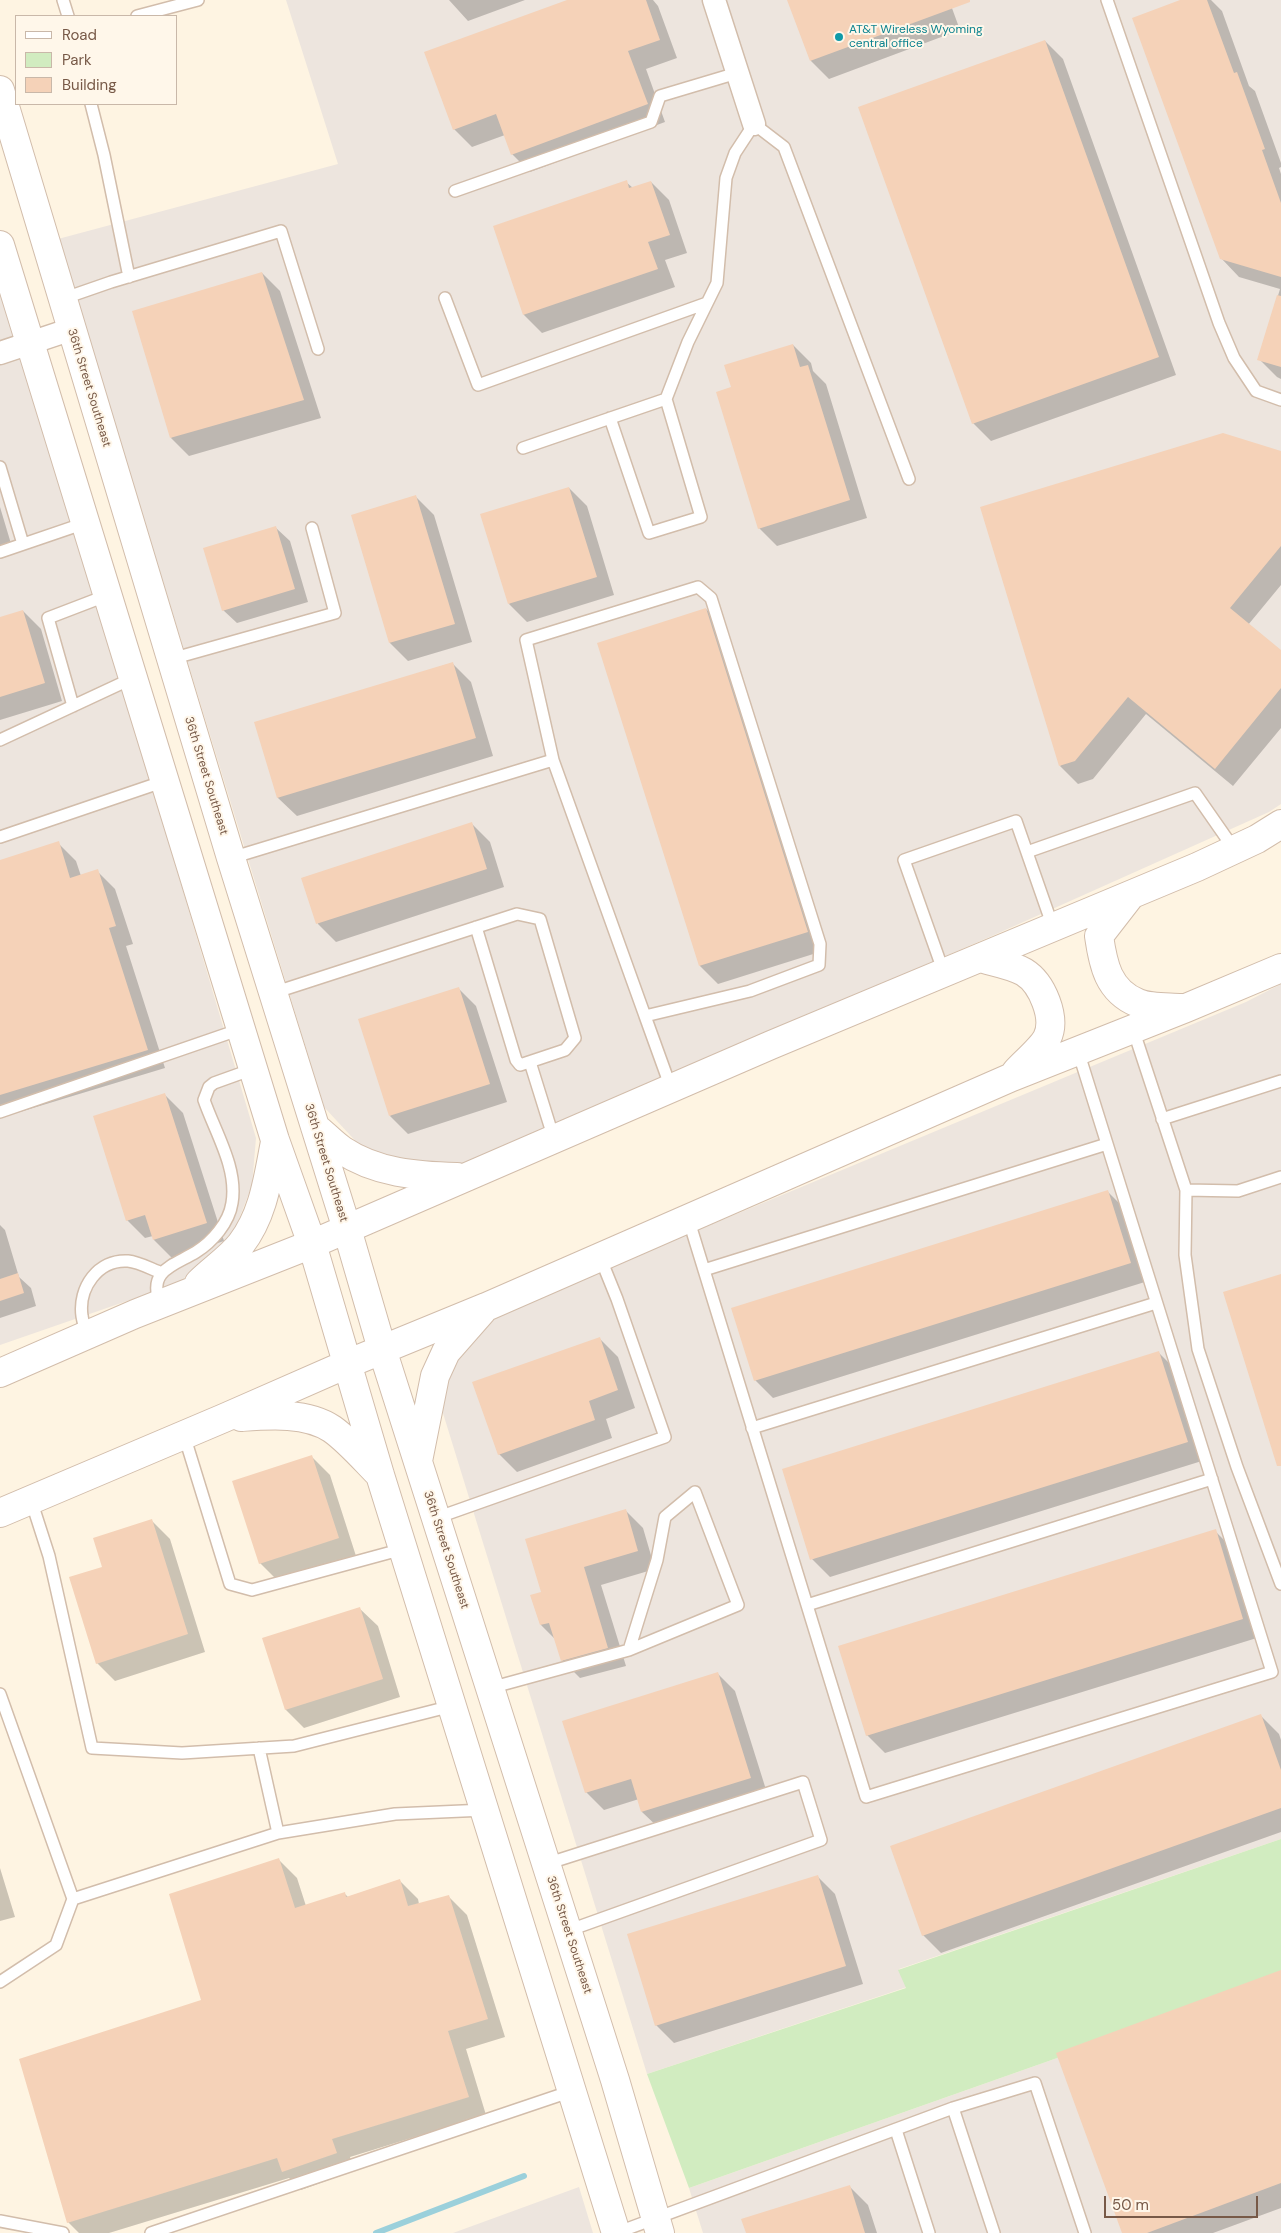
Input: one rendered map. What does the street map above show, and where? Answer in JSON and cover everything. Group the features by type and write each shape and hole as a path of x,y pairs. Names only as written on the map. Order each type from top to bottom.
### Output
{"street":[{"path":"714,0 754,124"},
{"name":"36th Street Southeast","path":"0,90 231,858 347,1229 382,1350 615,2080 658,2226"},
{"path":"0,245 241,1029 276,1140 312,1244 380,1475 616,2233"},
{"path":"0,353 72,329"},
{"path":"0,1373 160,1304 312,1244 670,1088 1133,893 1257,839 1281,824"},
{"path":"1133,893 1098,936 1104,966 1116,989 1139,1004 1186,1008"},
{"path":"980,958 1024,972 1037,984 1046,1005 1050,1022 1047,1038 1012,1077"},
{"path":"0,1513 600,1257 1012,1077 1281,968"},
{"path":"315,1127 342,1150 374,1166 416,1176 464,1178"},
{"path":"186,1294 241,1244 253,1225 264,1202 276,1140"},
{"path":"418,1462 435,1376 446,1352 486,1306"},
{"path":"224,1418 274,1415 307,1420 332,1429 380,1475"}],"lane":[{"path":"63,0 68,15"},
{"path":"141,15 198,0"},
{"path":"1107,0 1211,299 1234,358 1256,391 1281,400"},
{"path":"455,191 651,122 660,96 737,73"},
{"path":"91,105 104,155 129,277"},
{"path":"610,418 649,533 701,517 666,399 688,342 717,283 726,178 735,154 754,124 784,147 909,480"},
{"path":"62,299 281,231 318,349"},
{"path":"445,298 478,385 708,303"},
{"path":"523,448 666,399"},
{"path":"0,467 24,544"},
{"path":"0,552 85,523"},
{"path":"171,659 335,613 312,528"},
{"path":"645,1016 750,992 819,965 820,944 712,598 698,587 526,640 553,760 670,1088"},
{"path":"73,706 48,618 108,595"},
{"path":"0,740 133,678"},
{"path":"231,858 553,760"},
{"path":"0,837 165,781"},
{"path":"1027,852 1195,793 1234,849"},
{"path":"944,973 904,860 1016,821 1053,927"},
{"path":"273,993 517,914 540,919 576,1038 566,1050 530,1062 520,1064 516,1060 476,928"},
{"path":"0,1112 241,1029"},
{"path":"1133,1029 1186,1190 1185,1254 1198,1349 1237,1467 1281,1584"},
{"path":"688,1218 866,1798 1272,1672 1078,1051"},
{"path":"530,1062 554,1139"},
{"path":"160,1304 156,1294 157,1284 162,1273 174,1262 196,1252 212,1239 225,1223 232,1204 232,1184 228,1164 204,1100 209,1087 214,1083 254,1069"},
{"path":"1162,1119 1281,1081"},
{"path":"704,1270 1107,1144"},
{"path":"1186,1190 1238,1191 1281,1177"},
{"path":"436,1518 665,1437 617,1299 600,1257"},
{"path":"87,1335 82,1316 83,1298 86,1287 96,1271 109,1265 130,1261 162,1273"},
{"path":"752,1428 1156,1303"},
{"path":"184,1436 230,1584 252,1590 403,1549"},
{"path":"807,1605 1212,1479"},
{"path":"490,1688 629,1650 738,1605 695,1492 665,1516 657,1560 629,1650"},
{"path":"31,1500 49,1556 92,1748 182,1753 294,1746 452,1706"},
{"path":"0,1694 73,1899 56,1945 0,1982"},
{"path":"259,1748 278,1833"},
{"path":"546,1864 803,1782 806,1790 821,1840 567,1931"},
{"path":"73,1899 278,1833 395,1814 485,1810"},
{"path":"616,2233 658,2226 953,2108 1034,2083 1085,2233"},
{"path":"151,2233 572,2092"},
{"path":"953,2108 994,2233"},
{"path":"896,2130 929,2233"},
{"path":"0,2220 63,2233"}],"shaded area":[{"path":"286,0 1281,0 1281,804 1269,812 992,936 456,1167 427,1165 362,1148 324,1107 58,239 338,164"},
{"path":"0,271 256,1138 252,1185 233,1235 179,1283 0,1345"},
{"path":"1281,984 1281,1839 899,1969 907,1987 647,2074 442,1410 447,1370 496,1314 1246,1002"},
{"path":"1281,1979 1281,2233 703,2233 689,2188"},
{"path":"579,2187 593,2233 453,2233"}],"green space":[{"path":"1281,1839 1281,1979 689,2188 647,2074 906,1988 898,1970"}],"building":[{"path":"567,0 646,0 660,40 628,51 648,104 511,155 496,114 453,130 424,52"},
{"name":"AT&T Wireless Wyoming central office","path":"787,0 970,0 970,2 810,61"},
{"path":"1180,0 1207,0 1234,73 1237,72 1265,149 1262,150 1281,203 1281,277 1220,259 1132,18"},
{"path":"1045,40 1159,357 972,424 858,107"},
{"path":"627,180 629,188 651,181 670,235 648,242 658,269 523,315 493,226"},
{"path":"262,272 304,400 170,438 132,311"},
{"path":"1277,295 1281,296 1281,367 1257,360"},
{"path":"793,344 800,367 808,365 850,500 758,529 716,392 731,387 724,365"},
{"path":"1223,433 1281,451 1281,546 1230,608 1281,650 1281,688 1215,769 1128,697 1075,761 1059,766 980,507"},
{"path":"569,487 597,577 508,604 480,514"},
{"path":"416,495 455,624 389,643 351,515"},
{"path":"276,526 295,589 222,611 203,548"},
{"path":"706,608 808,932 699,966 597,643"},
{"path":"23,610 45,683 0,697 0,617"},
{"path":"453,662 476,738 277,798 254,722"},
{"path":"472,822 487,869 316,924 301,878"},
{"path":"59,841 70,878 98,869 116,926 109,928 148,1050 0,1095 0,860"},
{"path":"459,987 490,1084 389,1116 358,1019"},
{"path":"165,1093 207,1223 153,1240 145,1215 126,1221 93,1116"},
{"path":"1108,1190 1131,1263 754,1381 731,1308"},
{"path":"18,1273 24,1293 0,1301 0,1279"},
{"path":"1281,1274 1281,1466 1277,1466 1223,1292"},
{"path":"600,1337 618,1390 589,1401 595,1420 498,1455 472,1382"},
{"path":"1159,1351 1188,1442 810,1560 782,1469"},
{"path":"312,1455 339,1538 259,1564 232,1481"},
{"path":"626,1509 638,1551 584,1567 608,1648 561,1661 549,1623 540,1625 530,1595 541,1592 525,1539"},
{"path":"152,1519 188,1634 96,1664 69,1577 102,1567 93,1538"},
{"path":"1216,1529 1243,1619 866,1736 838,1646"},
{"path":"360,1607 383,1679 285,1710 262,1638"},
{"path":"718,1672 751,1778 641,1812 631,1779 585,1793 562,1721"},
{"path":"1261,1714 1281,1770 1281,1808 922,1936 890,1846"},
{"path":"279,1858 295,1908 345,1892 346,1897 400,1879 408,1906 449,1895 488,2019 448,2031 469,2097 332,2139 337,2153 282,2172 277,2158 67,2223 19,2059 201,2000 169,1894"},
{"path":"818,1875 846,1966 655,2026 627,1934"},
{"path":"1281,1970 1281,2183 1147,2233 1122,2233 1056,2053"},
{"path":"850,2185 865,2233 746,2233 741,2219"}],"waterway":[{"path":"376,2233 524,2176"}],"place":[{"name":"AT&T Wireless Wyoming central office","path":"839,37"}]}
